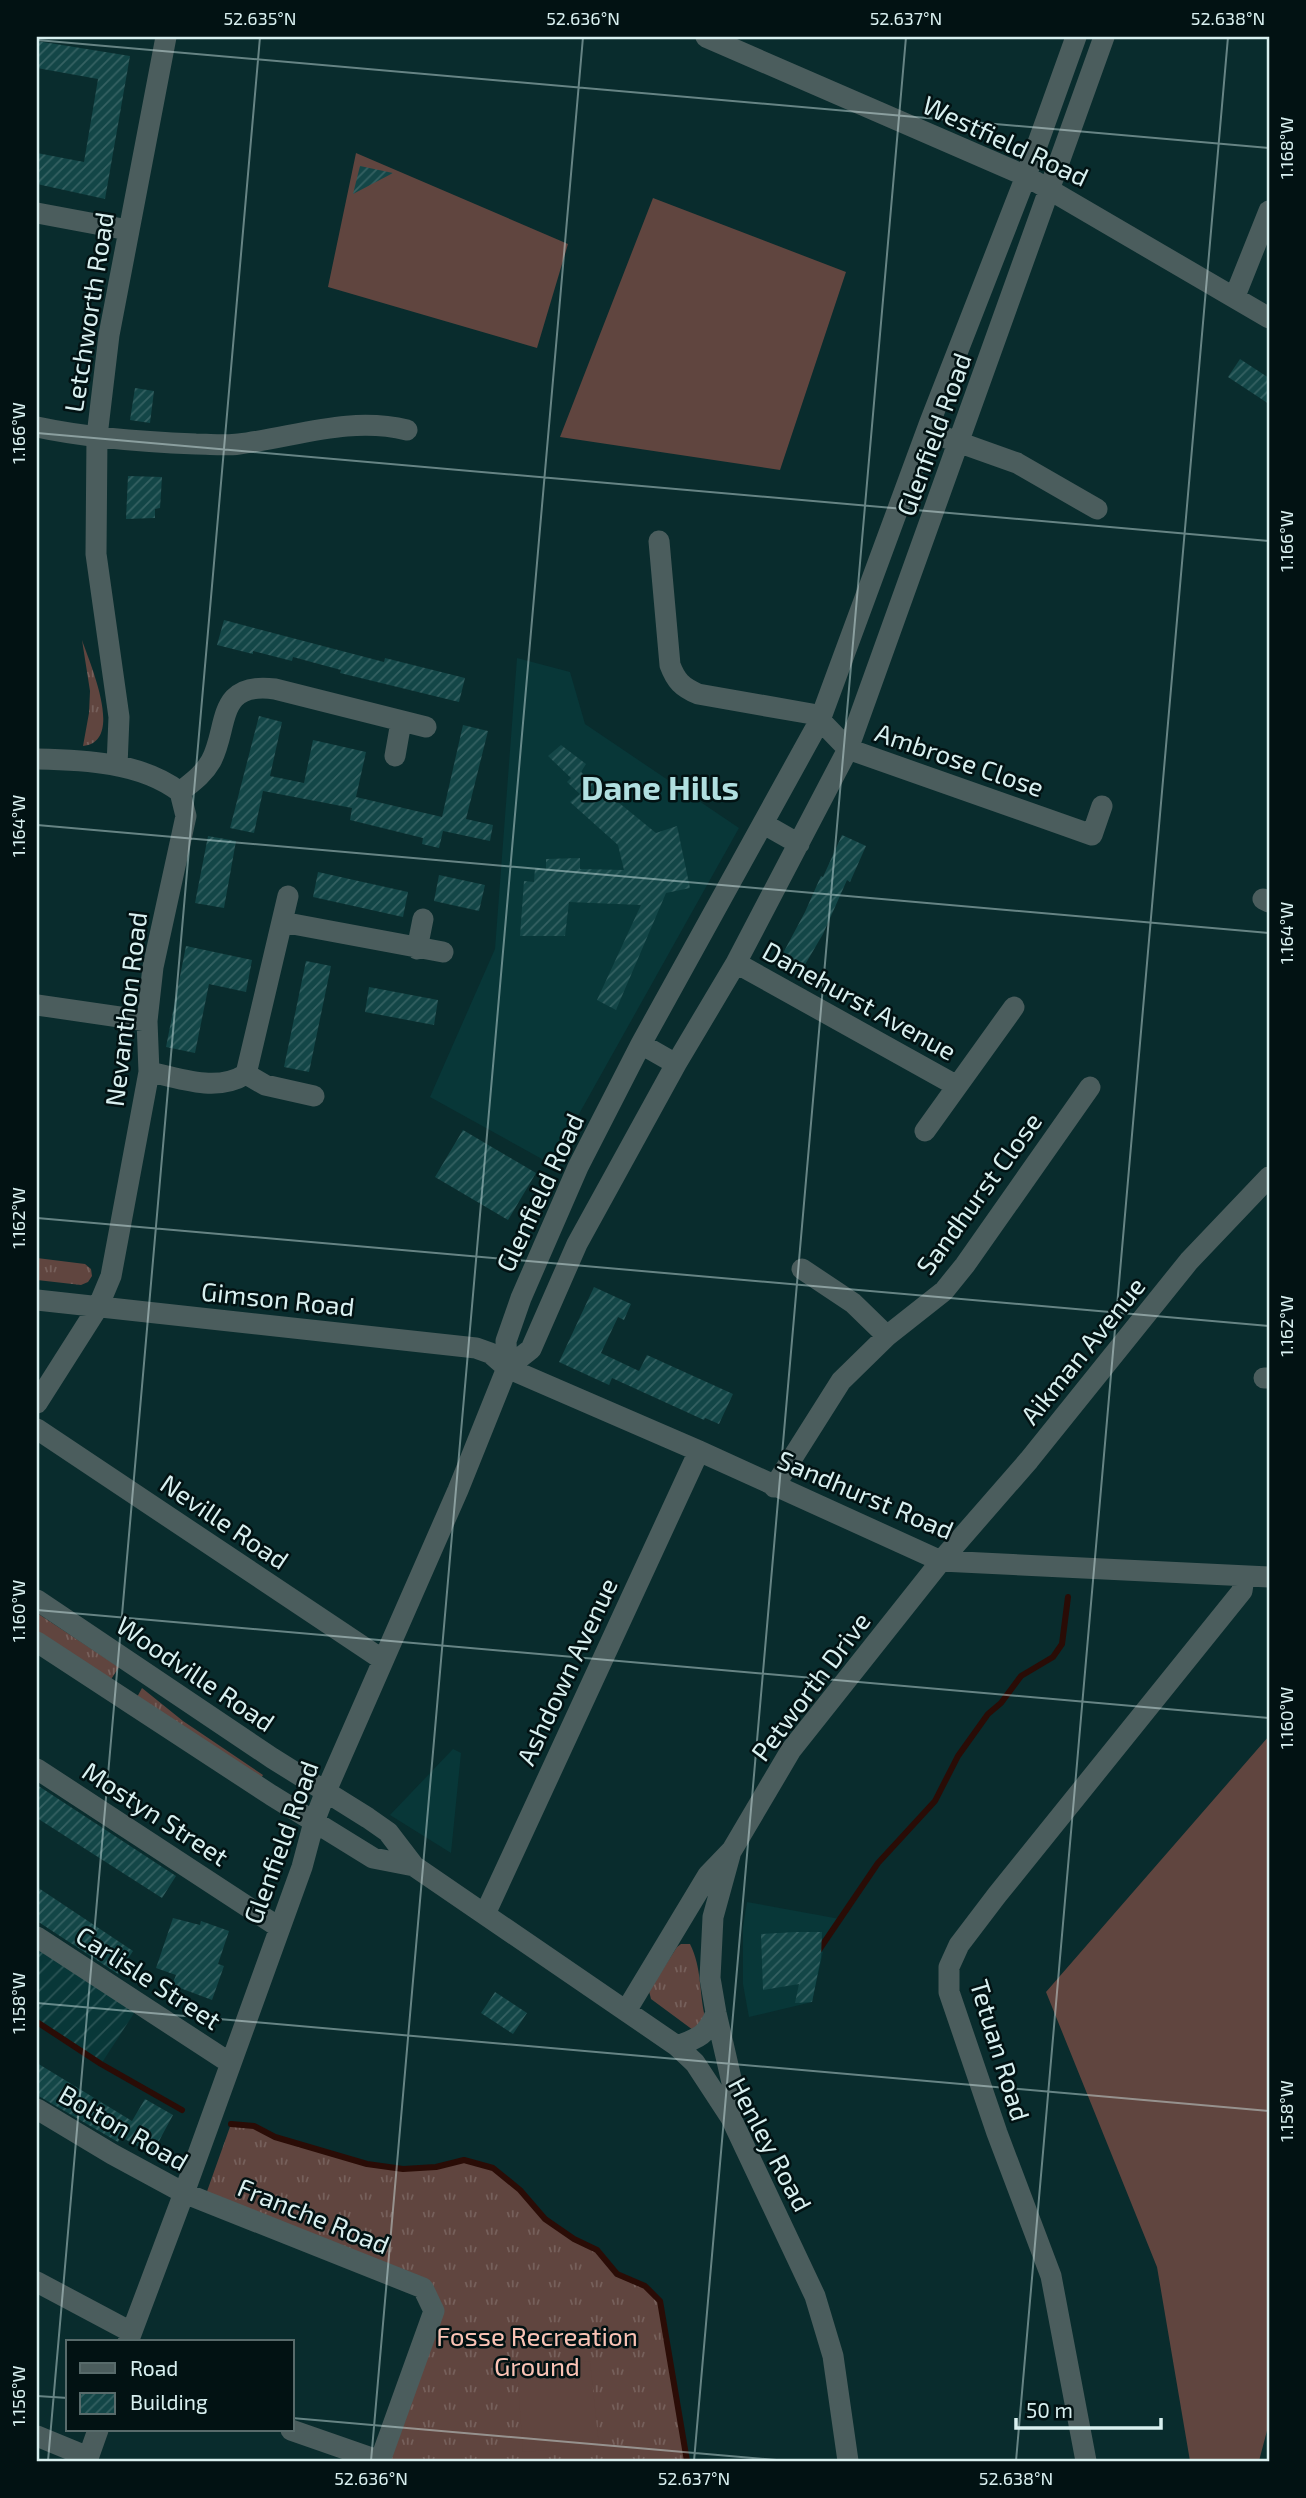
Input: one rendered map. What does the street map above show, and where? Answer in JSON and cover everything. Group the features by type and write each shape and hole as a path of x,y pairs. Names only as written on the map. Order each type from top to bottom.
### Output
{"street":[{"name":"Letchworth Road","path":"117,766 119,717 96,554 97,436 109,335 164,37"},
{"name":"Westfield Road","path":"706,37 1026,176 1269,318"},
{"name":"Glenfield Road","path":"130,2337 302,1867 314,1822 326,1791 458,1490 507,1368 506,1341 521,1298 578,1167 641,1044 820,719 1076,37"},
{"name":"Glenfield Road","path":"507,1368 531,1349 578,1244 676,1064 736,963 848,749 1104,37"},
{"path":"1235,296 1269,211"},
{"path":"37,213 128,230"},
{"path":"37,427 172,443 236,445 334,426 387,425 407,430"},
{"path":"927,431 1017,463 1097,509"},
{"path":"659,541 670,665 675,679 684,688 698,694 811,714 820,719"},
{"path":"37,759 117,766 166,782 180,792 200,776 212,759 224,713 239,694 257,686 426,727"},
{"name":"Ambrose Close","path":"820,719 848,749 1092,835 1102,806"},
{"path":"395,756 401,722"},
{"name":"Nevanthon Road","path":"37,1403 98,1307 111,1276 149,1072 147,1021 153,967 186,817 180,792"},
{"path":"764,824 799,844"},
{"path":"149,1072 214,1085 236,1080 246,1074 288,896"},
{"path":"416,948 423,919"},
{"path":"282,922 443,953"},
{"name":"Danehurst Avenue","path":"736,963 957,1086"},
{"path":"37,1005 147,1021"},
{"name":"Danehurst Avenue","path":"925,1131 1014,1007"},
{"path":"641,1044 676,1064"},
{"path":"246,1074 265,1085 305,1087"},
{"name":"Sandhurst Close","path":"774,1486 841,1381 887,1336 944,1291 1090,1087"},
{"name":"Aikman Avenue","path":"941,1561 1029,1460 1189,1261 1269,1177"},
{"path":"802,1269 853,1303 887,1336"},
{"name":"Gimson Road","path":"37,1300 476,1348 490,1353 507,1368"},
{"name":"Sandhurst Road","path":"507,1368 699,1451 941,1561 1269,1577"},
{"name":"Neville Road","path":"37,1429 383,1660"},
{"name":"Ashdown Avenue","path":"485,1914 699,1451"},
{"name":"Petworth Drive","path":"731,2118 733,2087 710,1978 710,1940 719,1890 732,1850 791,1750 941,1561"},
{"name":"Tetuan Road","path":"1086,2461 1051,2276 997,2133 949,1992 949,1967 959,1945 997,1895 1242,1591 1244,1577"},
{"name":"Woodville Road","path":"37,1600 272,1758 326,1791"},
{"path":"37,1642 314,1822"},
{"path":"117,1694 136,1667"},
{"name":"Mostyn Street","path":"37,1769 279,1928"},
{"name":"Henley Road","path":"326,1791 388,1832 414,1866 677,2046 695,2063 731,2118 816,2296 833,2356 848,2461"},
{"name":"Henley Road","path":"314,1822 373,1858 414,1866"},
{"name":"Petworth Drive","path":"626,2011 708,1875 732,1850"},
{"path":"676,1926 710,1940"},
{"name":"Carlisle Street","path":"37,1937 230,2063"},
{"path":"677,2046 704,2035 716,2013"},
{"name":"Bolton Road","path":"37,2109 184,2193"},
{"name":"Franche Road","path":"184,2193 423,2288 434,2311 380,2461"},
{"path":"37,2282 130,2337"},
{"path":"294,2431 380,2461"},
{"path":"37,2437 88,2459 97,2432"}],"shaded area":[{"path":"517,658 570,672 585,724 739,828 551,1164 430,1097 495,949"},
{"path":"453,1749 461,1753 451,1853 390,1815"},
{"path":"747,1902 840,1919 819,1950 823,1952 812,2002 749,2017 743,1984 743,1927"},
{"path":"37,1937 140,2004 101,2064 37,2022"}],"green space":[{"path":"356,153 568,244 537,348 328,287"},
{"path":"653,198 846,272 780,470 560,437"},
{"path":"82,640 97,683 103,717 102,731 95,741 83,746 90,691"},
{"path":"37,1258 85,1264 91,1269 92,1276 88,1282 81,1285 37,1280"},
{"path":"37,1613 119,1667 110,1681 37,1633"},
{"path":"142,1688 183,1721 263,1775 260,1780 136,1699"},
{"path":"1269,1736 1269,2423 1259,2461 1190,2461 1157,2267 1046,1992"},
{"path":"681,1944 690,1944 694,1953 705,2017 693,2030 651,1999 649,1991"},
{"name":"Fosse Recreation Ground","path":"231,2124 254,2126 275,2137 367,2164 403,2169 436,2167 464,2160 493,2168 520,2190 545,2219 574,2239 597,2250 617,2274 645,2286 660,2301 687,2461 380,2461 434,2311 423,2288 205,2197"},
{"path":"590,2361 599,2446 523,2452 517,2368"}],"building":[{"path":"37,41 130,56 105,199 37,184 37,153 84,162 98,79 37,68"},
{"path":"360,166 393,173 353,194"},
{"path":"1240,359 1269,378 1269,404 1228,377"},
{"path":"135,388 154,391 150,423 130,420"},
{"path":"128,476 162,477 160,508 155,509 155,518 126,519"},
{"path":"224,620 384,662 385,658 465,678 459,702 340,673 341,670 293,657 292,661 217,645"},
{"path":"259,716 282,722 270,776 304,783 313,740 366,752 356,797 442,817 463,725 488,731 466,819 493,825 490,841 443,831 439,848 422,844 423,838 350,820 352,808 263,791 254,833 230,828"},
{"path":"561,745 586,764 581,772 656,833 677,826 690,888 666,893 616,1010 597,1000 641,905 569,902 565,936 520,936 524,881 534,882 535,868 546,869 546,859 580,858 580,869 624,870 618,845 570,802 580,794 567,782 571,778 548,756"},
{"path":"842,835 866,846 850,882 847,880 823,934 803,968 781,957"},
{"path":"208,836 236,841 224,908 195,903"},
{"path":"318,872 408,892 403,917 313,897"},
{"path":"439,875 485,885 479,911 434,901"},
{"path":"186,946 252,960 246,992 209,984 195,1053 166,1047"},
{"path":"306,961 331,966 309,1072 284,1067"},
{"path":"369,987 438,1000 434,1025 365,1012"},
{"path":"463,1130 536,1173 508,1220 435,1177"},
{"path":"594,1287 631,1304 624,1320 618,1317 601,1353 639,1371 647,1355 733,1394 719,1424 705,1418 704,1420 612,1378 609,1385 559,1362"},
{"path":"37,1785 176,1876 162,1898 37,1818"},
{"path":"37,1887 133,1951 118,1974 37,1921"},
{"path":"173,1918 200,1925 201,1921 229,1931 218,1964 224,1966 212,2000 172,1985 176,1975 156,1968"},
{"path":"822,1932 821,1957 812,2002 795,2003 799,1984 763,1990 761,1934"},
{"path":"495,1992 527,2013 513,2034 481,2013"},
{"path":"37,2063 132,2121 145,2099 173,2115 152,2154 121,2137 118,2142 37,2095"}],"waterway":[{"path":"819,1950 878,1863 935,1801 958,1756 988,1714 1001,1703 1021,1676 1053,1657 1062,1644 1068,1597"},
{"path":"37,2022 101,2064 182,2110"},
{"path":"231,2124 254,2126 275,2137 367,2164 403,2169 436,2167 464,2160 493,2168 520,2190 545,2219 574,2239 597,2250 617,2274 645,2286 660,2301 687,2461"}],"district":[{"name":"Dane Hills","path":"660,787"}]}
